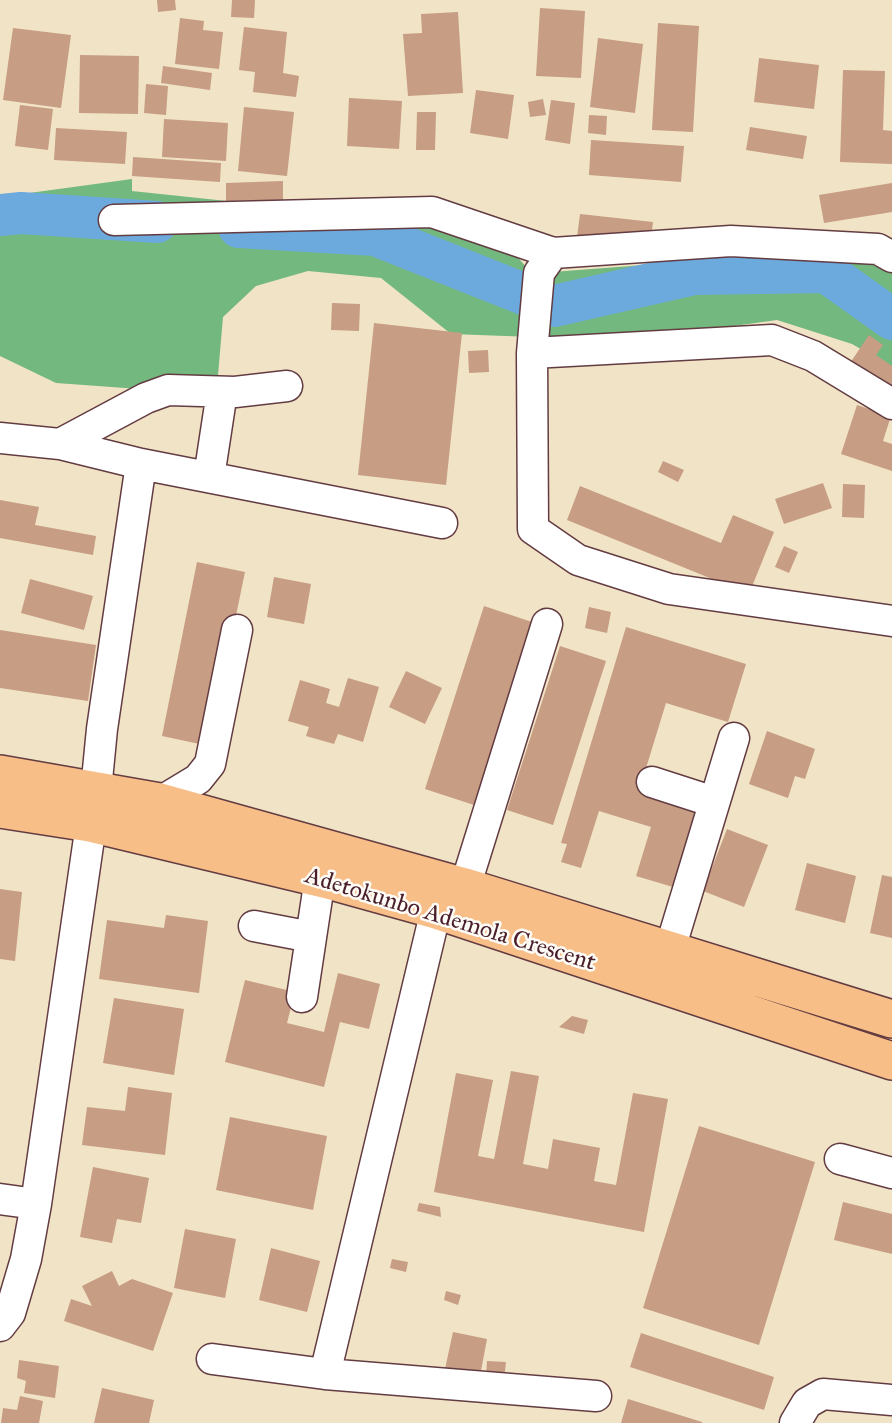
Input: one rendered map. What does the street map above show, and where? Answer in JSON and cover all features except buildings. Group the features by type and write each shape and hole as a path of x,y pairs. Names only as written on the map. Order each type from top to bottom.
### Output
{"main road":[{"name":"Adetokunbo Ademola Crescent","path":"0,774 93,807 320,878 436,910 892,1061"},
{"name":"Adetokunbo Ademola Crescent","path":"0,809 160,802 465,887 892,1019"}],"street":[{"path":"114,220 432,212 546,263 731,241 878,250 892,257"},
{"path":"546,263 532,345 533,529 578,560 669,589 892,621"},
{"path":"532,345 772,340 813,356 892,404"},
{"path":"60,444 146,398 168,390 235,392 287,386"},
{"path":"209,477 222,391"},
{"path":"0,438 60,444 141,464 442,523"},
{"path":"0,1326 10,1313 26,1259 36,1204 141,464"},
{"path":"465,887 547,624"},
{"path":"160,802 191,784 210,764 237,630"},
{"path":"670,949 734,738"},
{"path":"652,782 715,802"},
{"path":"302,997 320,878"},
{"path":"325,1374 436,910"},
{"path":"254,926 311,937"},
{"path":"840,1159 892,1173"},
{"path":"0,1199 36,1204"},
{"path":"212,1359 325,1374 596,1396"},
{"path":"795,1423 807,1403 823,1394 892,1400"}],"green space":[{"path":"132,179 132,191 435,223 503,240 527,268 539,273 814,252 892,267 892,367 852,344 777,320 683,333 533,337 451,334 381,278 308,271 256,286 223,317 218,375 208,403 139,389 56,383 0,356 0,197"}],"waterway":[{"path":"0,215 21,213 157,222"},
{"path":"239,227 375,235 554,306 694,274 826,272 892,319"}]}
